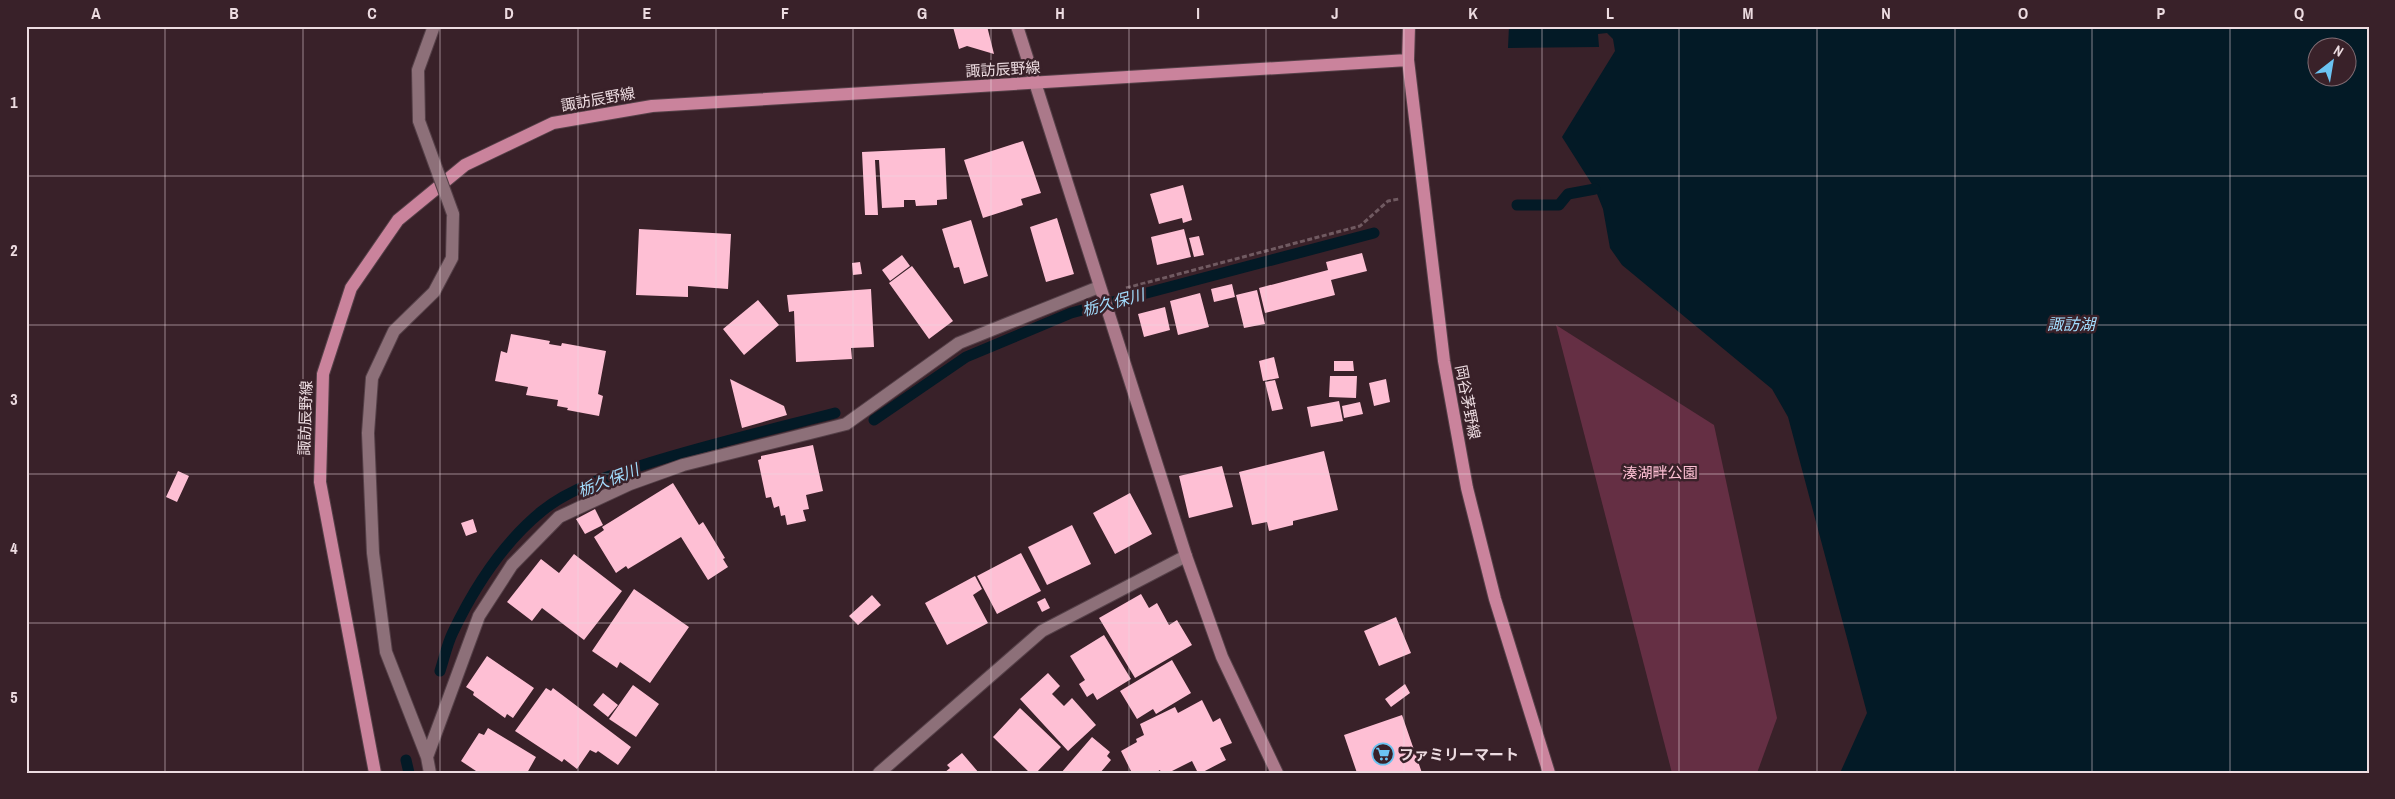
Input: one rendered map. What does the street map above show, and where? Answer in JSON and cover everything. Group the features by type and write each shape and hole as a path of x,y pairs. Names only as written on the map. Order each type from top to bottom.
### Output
{"main road":[{"name":"岡谷茅野線","path":"1409,26 1408,60 1444,361 1467,488 1495,599 1549,773"},
{"name":"諏訪辰野線","path":"376,773 320,482 323,374 352,288 398,220 465,165 553,123 652,106 1408,60"}],"street":[{"path":"430,773 427,758 386,652 374,553 368,433 372,378 394,331 434,292 452,258 453,214 419,121 418,70 434,26"},
{"path":"1017,26 1186,556 1222,657 1277,773"},
{"path":"427,758 479,616 512,565 559,518 630,484 683,465 846,424 958,344 1103,298"},
{"path":"879,773 1042,631 1186,556"}],"path":[{"path":"1103,298 1360,226 1388,201 1425,195"}],"green space":[{"name":"湊湖畔公園","path":"1556,325 1714,425 1777,718 1757,773 1672,773"}],"water":[{"name":"諏訪湖","path":"1509,26 2369,26 2369,773 1840,773 1867,713 1788,417 1772,389 1622,265 1610,248 1603,209 1595,189 1562,137 1615,51 1613,39 1607,33 1598,34 1599,47 1508,48"}],"building":[{"path":"987,26 994,54 967,46 959,49 953,27"},
{"path":"1023,141 1041,193 1021,199 1023,205 983,218 964,160"},
{"path":"945,148 947,199 937,200 937,205 916,206 915,200 904,200 904,207 882,208 879,160 875,160 878,215 865,215 862,152"},
{"path":"1183,185 1192,220 1183,223 1182,218 1159,224 1150,194"},
{"path":"1057,218 1074,274 1046,282 1030,227"},
{"path":"971,220 988,276 964,284 959,267 954,268 942,229"},
{"path":"639,229 731,234 728,289 688,286 688,297 636,295"},
{"path":"1184,229 1191,257 1157,265 1151,237"},
{"path":"1199,236 1204,255 1194,257 1189,238"},
{"path":"1362,253 1367,271 1331,280 1335,295 1265,313 1259,288 1328,270 1326,262"},
{"path":"902,255 910,266 890,281 882,270"},
{"path":"860,262 862,274 853,275 852,263"},
{"path":"912,266 953,321 929,339 889,283"},
{"path":"1232,284 1235,297 1214,302 1211,289"},
{"path":"871,289 874,347 851,348 852,359 796,362 794,311 789,312 787,295"},
{"path":"1257,290 1265,324 1244,328 1236,295"},
{"path":"1200,293 1209,327 1178,335 1170,301"},
{"path":"758,300 779,325 744,355 723,329"},
{"path":"1165,307 1170,330 1144,337 1138,314"},
{"path":"511,334 550,341 549,344 561,346 562,343 606,351 598,394 603,396 599,416 567,410 568,408 557,406 558,400 526,395 528,387 495,381 501,351 507,353"},
{"path":"1274,357 1279,378 1263,381 1259,361"},
{"path":"1334,361 1353,361 1354,371 1334,371"},
{"path":"1330,376 1357,376 1356,398 1329,397"},
{"path":"730,379 784,406 787,415 742,428"},
{"path":"1386,379 1390,402 1374,406 1369,383"},
{"path":"1275,380 1283,409 1272,411 1265,382"},
{"path":"1339,401 1343,421 1311,427 1307,407"},
{"path":"1360,402 1363,414 1344,418 1342,406"},
{"path":"813,445 823,491 806,495 809,509 803,510 806,521 787,525 785,515 781,516 779,506 774,508 771,497 766,498 758,460 761,459 761,456"},
{"path":"1324,451 1338,510 1293,521 1293,525 1269,531 1267,522 1252,525 1239,472"},
{"path":"1222,466 1233,507 1189,518 1179,476"},
{"path":"178,471 189,476 177,502 166,497"},
{"path":"673,483 699,525 703,522 725,558 723,559 728,567 708,580 681,537 628,569 626,566 616,573 594,537 604,530 602,527"},
{"path":"1130,493 1152,534 1115,554 1093,513"},
{"path":"595,509 603,525 585,534 576,519"},
{"path":"473,519 477,532 466,536 461,523"},
{"path":"1072,525 1091,564 1047,585 1028,547"},
{"path":"1021,553 1041,591 997,614 977,576"},
{"path":"574,554 622,591 584,640 542,608 532,621 507,602 541,559 559,573"},
{"path":"975,576 982,589 973,595 988,623 947,645 925,603"},
{"path":"634,589 689,627 650,683 620,662 617,668 592,651"},
{"path":"1141,594 1149,608 1157,603 1169,625 1177,620 1192,645 1135,678 1099,618"},
{"path":"872,595 881,605 858,625 849,616"},
{"path":"1045,598 1050,608 1042,612 1037,602"},
{"path":"1396,617 1411,653 1379,666 1364,631"},
{"path":"1104,635 1131,679 1097,700 1093,693 1087,697 1079,684 1085,680 1070,656"},
{"path":"487,656 534,688 513,718 507,714 505,718 473,695 474,692 466,687"},
{"path":"1172,660 1191,693 1156,714 1153,709 1137,719 1120,691"},
{"path":"1048,673 1060,686 1052,694 1064,706 1072,698 1096,725 1068,751 1020,699"},
{"path":"1405,684 1410,693 1391,707 1385,699"},
{"path":"633,685 659,704 636,737 609,719"},
{"path":"546,688 551,691 553,688 631,747 618,765 598,751 596,753 590,750 577,769 564,759 562,762 515,731"},
{"path":"603,693 618,705 608,717 593,705"},
{"path":"1202,700 1213,722 1220,718 1232,743 1220,748 1226,760 1201,773 1198,773 1192,761 1168,773 1161,773 1160,770 1155,773 1132,773 1121,751 1137,742 1136,739 1144,735 1140,724 1175,707 1178,713"},
{"path":"1020,708 1061,747 1036,773 1030,773 993,737"},
{"name":"ファミリーマート","path":"1402,715 1422,773 1357,773 1344,735"},
{"path":"488,728 536,757 527,773 479,773 461,761 479,733 484,735"},
{"path":"1092,737 1110,752 1107,756 1111,760 1100,773 1061,773"},
{"path":"962,753 979,773 944,773 950,768 947,765"}],"waterway":[{"name":"栃久保川","path":"1517,205 1559,205 1568,194 1595,189"},
{"name":"栃久保川","path":"874,420 966,357 1071,313 1374,233"},
{"name":"栃久保川","path":"440,671 451,637 461,615 480,583 515,537 528,523 553,503 593,482 636,467 718,443 835,413"},
{"name":"栃久保川","path":"406,760 409,773"}],"place":[{"name":"ファミリーマート","path":"1383,754"}]}
